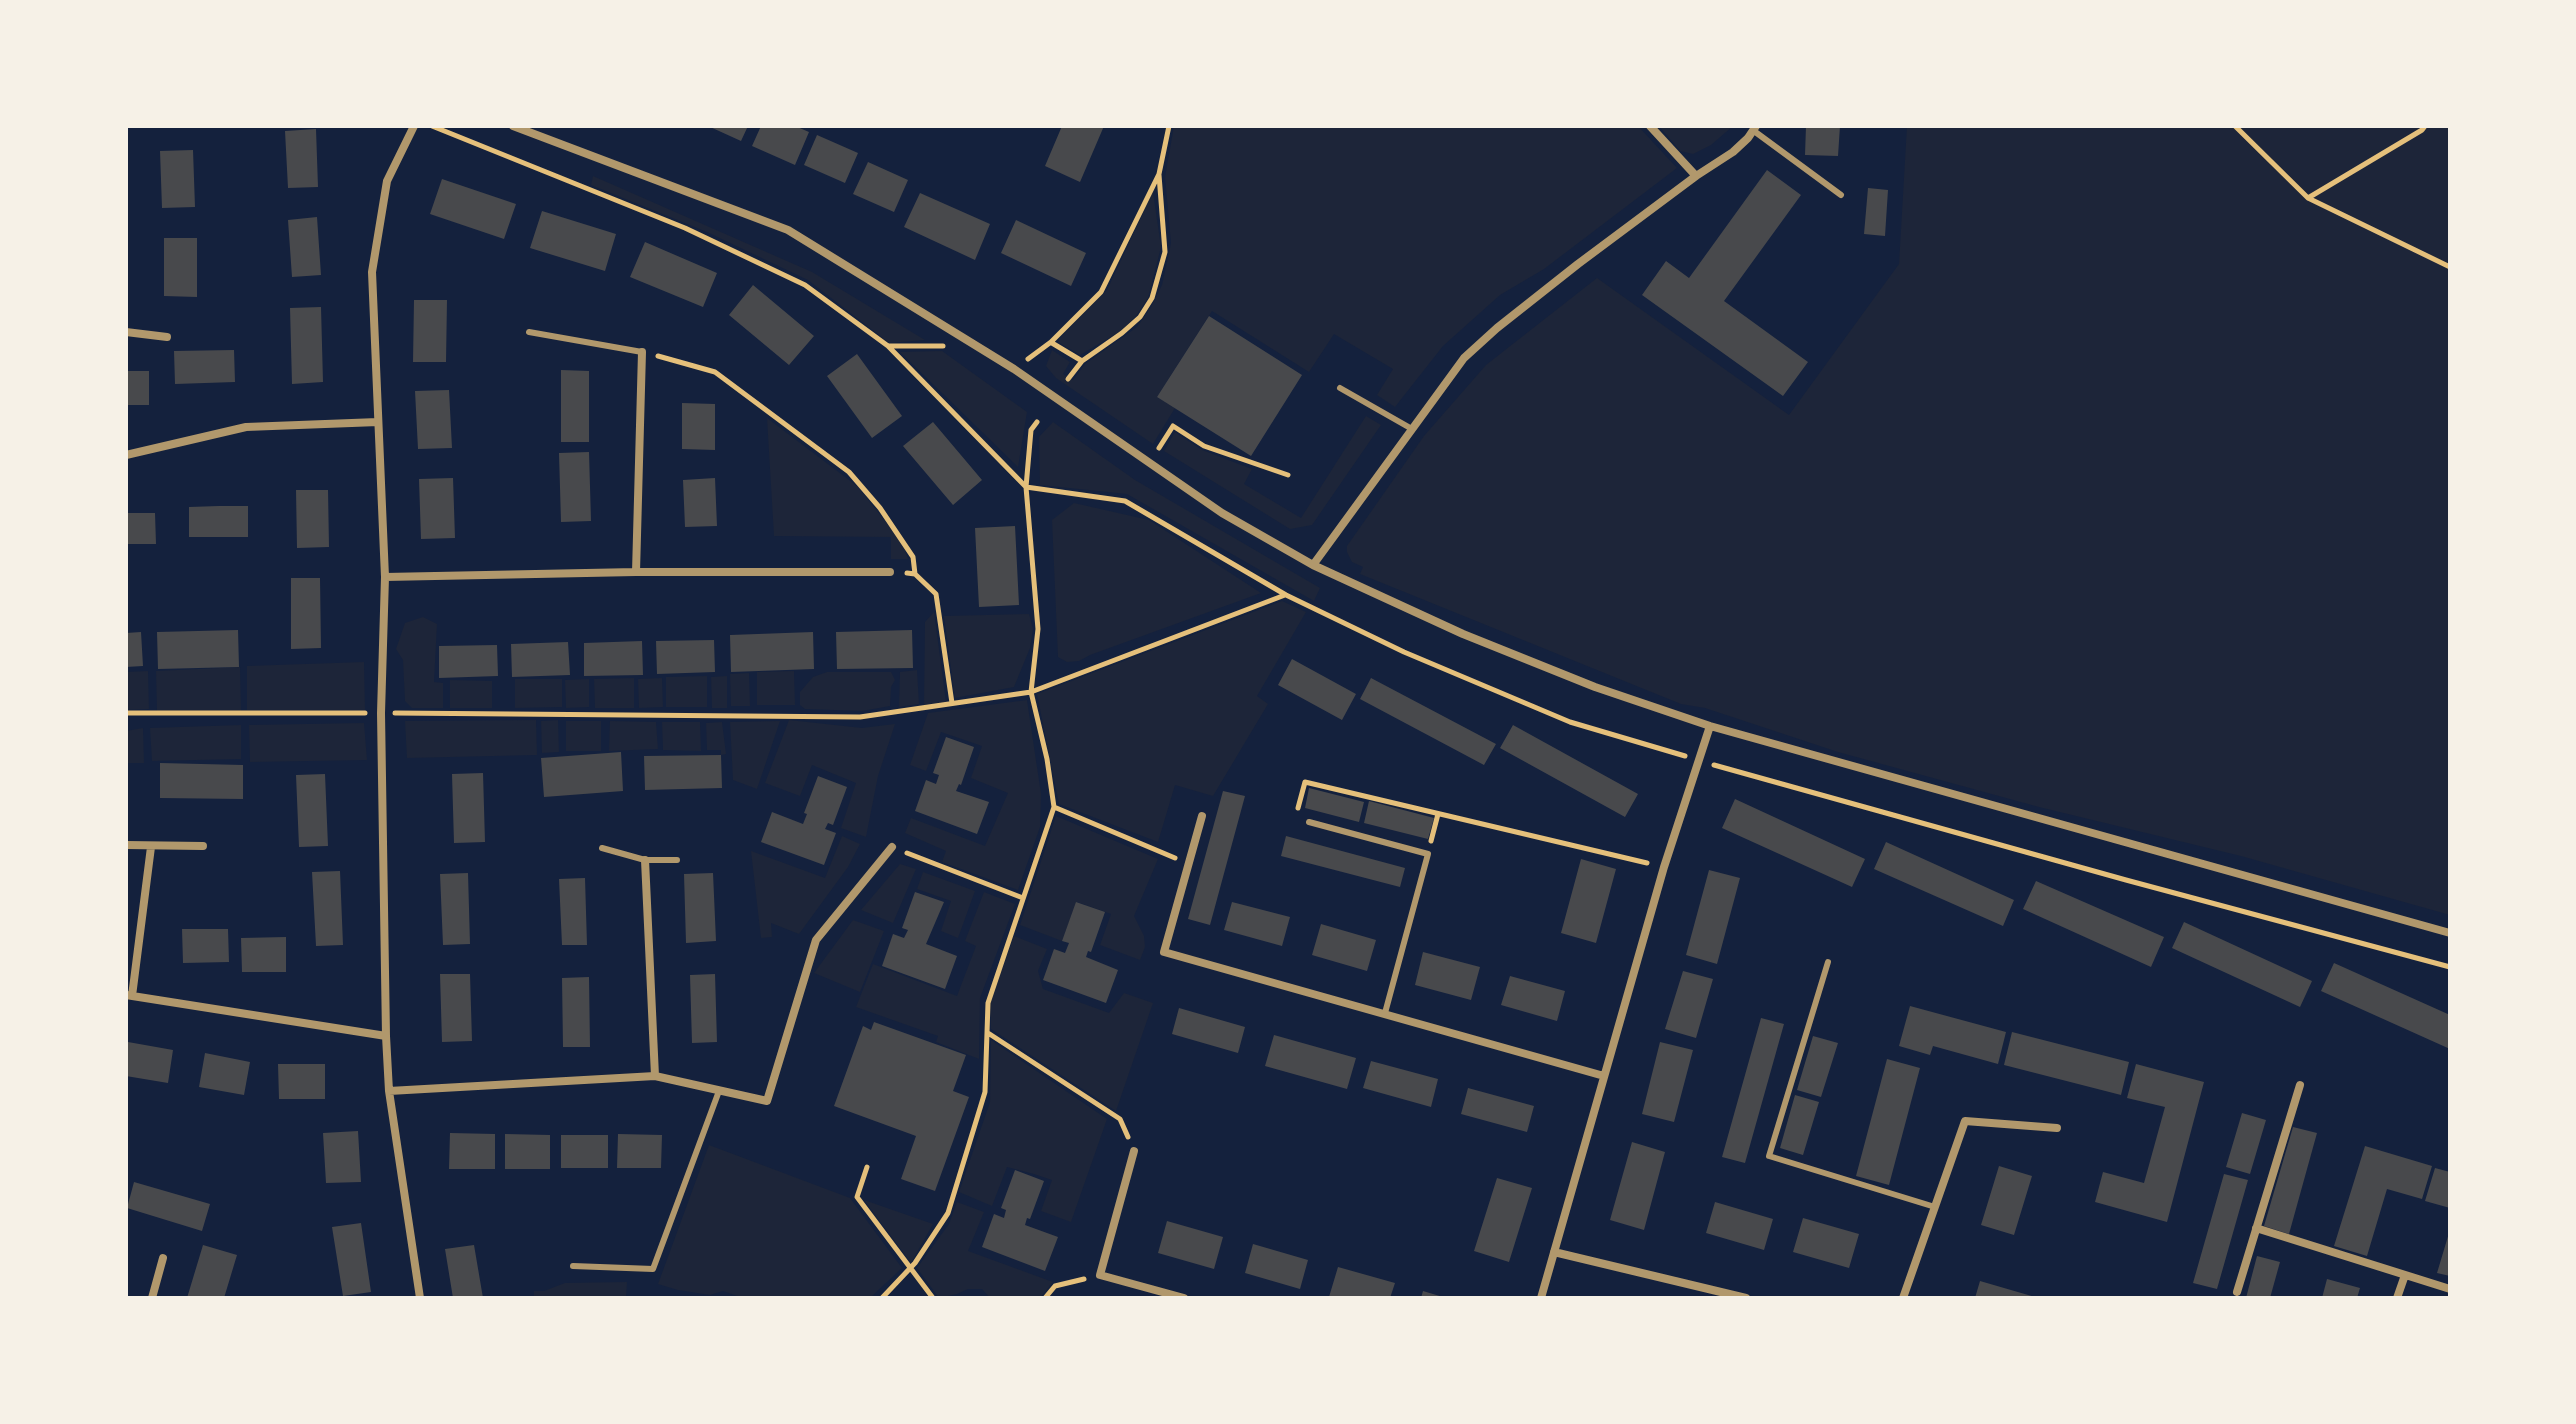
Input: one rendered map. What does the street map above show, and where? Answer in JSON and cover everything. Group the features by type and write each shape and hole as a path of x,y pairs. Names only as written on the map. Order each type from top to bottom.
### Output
{"street":[{"path":"414,126 387,181 372,272 385,577 381,713 386,1036 389,1091 420,1298"},
{"path":"513,126 788,230 1014,369 1222,513 1313,565 1478,640 1595,687 1710,726 2450,933"},
{"path":"538,136 542,126"},
{"path":"1650,126 1696,176"},
{"path":"1313,565 1464,358 1497,328 1696,176 1733,152 1755,128"},
{"path":"126,332 167,337"},
{"path":"636,572 642,352"},
{"path":"126,455 246,427 378,422"},
{"path":"385,577 636,572 890,572"},
{"path":"1541,1298 1664,867 1710,726"},
{"path":"1202,816 1164,952 1604,1076"},
{"path":"126,845 203,846"},
{"path":"151,847 129,996 386,1036"},
{"path":"389,1091 655,1076 767,1101 816,940 892,847"},
{"path":"645,860 655,1076"},
{"path":"2237,1292 2300,1085"},
{"path":"1903,1298 1965,1121 2057,1128"},
{"path":"1134,1151 1100,1275 1184,1298"},
{"path":"2256,1228 2450,1289"},
{"path":"1554,1252 1746,1298"},
{"path":"152,1298 163,1258"},
{"path":"2397,1298 2405,1275"}],"lane":[{"path":"1755,128 1841,195"},
{"path":"529,332 642,352"},
{"path":"1340,388 1412,429"},
{"path":"1309,822 1428,854 1385,1013"},
{"path":"602,848 645,860 677,860"},
{"path":"1828,962 1769,1156 1935,1207"},
{"path":"573,1266 653,1269 719,1091"}],"path":[{"path":"432,126 685,228 805,285 888,346 1026,487 1125,501 1286,595 1404,652 1570,722 2126,880 2450,967"},
{"path":"1014,369 1051,342 1101,292 1159,174 1169,126"},
{"path":"2235,126 2308,198 2450,267"},
{"path":"2308,198 2425,126"},
{"path":"1068,379 1082,361 1140,317 1152,298 1165,252 1159,174"},
{"path":"1051,342 1082,361"},
{"path":"888,346 977,346"},
{"path":"642,352 715,372 849,472 880,508 913,557 915,574"},
{"path":"882,1298 909,1269 948,1213 985,1092 988,1003 1054,807 1047,759 1031,692 1038,629 1026,487 1031,430 1037,422"},
{"path":"1150,464 1173,426 1204,446 1288,475"},
{"path":"890,572 915,574 936,594 952,703"},
{"path":"126,713 860,717 1031,692 1286,595"},
{"path":"1309,822 1296,819 1305,782 1664,867"},
{"path":"1054,807 1189,864"},
{"path":"1428,854 1438,814"},
{"path":"892,847 1023,898"},
{"path":"987,1032 1120,1119 1134,1151"},
{"path":"867,1167 857,1197 933,1298"},
{"path":"1045,1298 1055,1286 1100,1275"}],"shaded area":[{"path":"1174,126 1638,126 1677,168 1544,269 1500,295 1443,346 1395,407 1377,395 1393,369 1334,334 1309,372 1212,311 1157,397 1175,408 1153,444 1056,378 1046,366 1052,350 1070,362 1063,374 1073,380 1085,364 1137,327 1151,307 1162,285 1171,243 1165,177"},
{"path":"1659,126 1733,126 1711,145 1693,154 1680,151"},
{"path":"1907,126 2450,126 2450,915 2241,856 2039,807 1838,752 1705,708 1681,704 1360,574 1363,567 1352,562 1347,546 1424,436 1486,365 1597,278 1789,415 1899,264"},
{"path":"593,176 812,272 925,340 889,343 808,280 707,232 591,185"},
{"path":"1153,192 1161,247 1148,298 1121,331 1080,355 1058,342 1059,339 1107,290"},
{"path":"942,351 1027,412 1018,467 900,352"},
{"path":"1366,416 1381,425 1312,525 1290,529 1164,451 1175,432 1202,450 1252,469 1244,484 1301,518"},
{"path":"767,418 857,486 902,542 908,559 891,559 891,537 774,536"},
{"path":"1053,422 1135,480 1320,588 1314,601 1127,494 1040,485 1039,437"},
{"path":"1074,503 1149,520 1261,593 1079,661 1067,662 1058,657 1052,520"},
{"path":"1282,601 1306,612 1257,696 1268,704 1213,796 1175,785 1158,842 1059,804 1037,694"},
{"path":"934,612 946,702 924,705 925,622"},
{"path":"1029,614 1033,629 1030,648 1014,687 955,698 944,616"},
{"path":"423,617 437,624 434,682 443,683 443,708 412,708 405,701 403,660 396,649 405,623"},
{"path":"364,662 365,710 247,710 247,666"},
{"path":"240,667 241,711 157,711 156,671"},
{"path":"917,670 919,704 899,707 900,672"},
{"path":"148,671 149,709 126,710 126,672"},
{"path":"794,671 795,705 757,705 757,672"},
{"path":"827,672 891,672 895,680 891,687 890,706 862,711 805,709 800,705 800,692 813,677"},
{"path":"749,673 750,706 731,706 730,674"},
{"path":"707,676 707,707 666,707 666,677"},
{"path":"727,676 727,708 712,708 711,677"},
{"path":"634,678 634,708 595,708 594,679"},
{"path":"662,678 663,707 639,708 638,679"},
{"path":"515,679 562,679 562,707 515,708"},
{"path":"589,679 589,707 566,708 565,680"},
{"path":"450,680 492,681 492,708 450,708"},
{"path":"1027,700 1041,794 1040,827 1018,890 942,862 946,851 905,833 911,818 985,846 1008,793 971,778 982,746 941,732 926,771 910,765 928,713"},
{"path":"536,720 537,755 407,758 405,721"},
{"path":"558,720 559,752 542,753 541,721"},
{"path":"789,720 862,728 895,724 878,776 866,837 841,828 856,783 812,765 800,796 765,783"},
{"path":"566,721 601,721 601,751 566,751"},
{"path":"610,721 656,722 658,749 609,751"},
{"path":"780,721 757,789 733,780 730,722"},
{"path":"662,722 700,722 701,751 663,750"},
{"path":"722,722 726,754 721,755 721,750 707,750 706,723"},
{"path":"364,723 367,760 250,762 249,725"},
{"path":"241,725 241,759 152,761 150,728"},
{"path":"143,728 144,763 126,763 126,731"},
{"path":"1056,816 1158,859 1134,916 1144,936 1145,947 1140,960 1100,945 1111,914 1077,902 1062,941 1020,925"},
{"path":"842,836 860,844 848,867 799,934 771,923 772,937 761,938 751,851 825,878"},
{"path":"900,864 916,869 893,923 861,910"},
{"path":"923,872 975,891 958,938 941,931 951,901 917,889"},
{"path":"984,892 1015,904 980,998 979,1059 936,1042 938,1036 856,1007 873,964 957,996 976,946 965,941"},
{"path":"853,920 884,931 860,992 814,973"},
{"path":"1014,936 1047,949 1038,971 1043,989 1109,1013 1124,993 1153,1003 1116,1111 991,1029 990,1003"},
{"path":"991,1040 1107,1119 1071,1222 1041,1211 1052,1180 1034,1174 1007,1167 992,1206 959,1192 990,1102"},
{"path":"709,1145 850,1198 902,1268 871,1297 860,1298 743,1298 723,1291 710,1295 658,1284"},
{"path":"864,1200 933,1224 911,1263"},
{"path":"957,1202 984,1212 968,1251 1053,1282 1040,1298 990,1298 982,1289 968,1289 939,1298 917,1268 949,1224"},
{"path":"627,1282 626,1298 534,1298 534,1291 544,1291 565,1283"}],"building":[{"path":"708,126 748,126 741,141"},
{"path":"761,126 795,126 809,132 795,165 752,146"},
{"path":"1062,126 1104,126 1080,182 1045,166"},
{"path":"1806,126 1840,126 1838,156 1805,155"},
{"path":"316,129 318,187 288,188 285,131"},
{"path":"817,135 858,153 845,183 804,165"},
{"path":"193,150 195,207 162,208 160,151"},
{"path":"868,162 908,180 894,212 853,194"},
{"path":"1767,170 1801,195 1724,301 1808,362 1783,396 1642,295 1666,261 1689,278"},
{"path":"442,179 516,204 504,239 430,214"},
{"path":"1868,188 1888,190 1885,236 1864,234"},
{"path":"920,193 990,224 975,260 904,227"},
{"path":"542,211 616,234 605,271 530,248"},
{"path":"317,217 321,275 292,277 288,220"},
{"path":"1016,220 1086,253 1071,286 1001,253"},
{"path":"164,238 197,238 197,297 164,296"},
{"path":"645,242 717,273 703,307 630,277"},
{"path":"753,285 814,336 789,365 729,315"},
{"path":"414,300 447,300 446,362 413,362"},
{"path":"321,307 323,382 292,384 290,308"},
{"path":"1209,316 1302,375 1251,456 1157,397"},
{"path":"234,350 235,382 175,384 174,351"},
{"path":"857,354 902,416 872,438 827,376"},
{"path":"561,370 589,371 589,442 561,442"},
{"path":"126,371 149,371 149,405 126,405"},
{"path":"449,390 452,448 418,449 415,391"},
{"path":"682,403 715,404 715,450 682,449"},
{"path":"933,422 982,480 953,505 903,446"},
{"path":"589,452 591,521 561,522 559,453"},
{"path":"453,478 455,538 421,539 419,479"},
{"path":"715,478 717,526 685,527 683,480"},
{"path":"296,490 328,490 329,547 297,548"},
{"path":"248,506 248,537 189,537 189,507"},
{"path":"126,513 155,513 156,544 126,544"},
{"path":"1015,526 1019,605 979,607 975,528"},
{"path":"291,578 320,578 321,648 291,649"},
{"path":"238,630 239,667 158,669 157,632"},
{"path":"912,630 913,668 837,669 836,632"},
{"path":"141,632 143,666 126,667 126,633"},
{"path":"813,632 814,669 731,672 730,635"},
{"path":"714,640 715,672 657,674 656,641"},
{"path":"642,641 643,675 584,676 584,643"},
{"path":"568,642 570,675 512,677 511,644"},
{"path":"497,645 498,676 439,678 439,646"},
{"path":"1292,659 1356,694 1342,720 1278,685"},
{"path":"1371,678 1496,744 1484,765 1360,699"},
{"path":"1513,725 1638,794 1625,817 1500,748"},
{"path":"946,737 974,747 956,791 989,802 977,834 915,811 926,780 936,784 939,775 933,773"},
{"path":"621,752 623,791 544,797 541,758"},
{"path":"721,755 722,788 645,790 644,756"},
{"path":"160,763 243,765 243,799 160,798"},
{"path":"483,773 485,842 454,843 452,774"},
{"path":"325,774 328,846 299,847 296,775"},
{"path":"818,776 847,787 833,825 828,823 825,829 836,833 824,865 761,842 772,812 803,824"},
{"path":"1309,788 1364,802 1359,822 1305,808"},
{"path":"1223,791 1245,796 1210,925 1188,919"},
{"path":"1735,799 1865,859 1852,887 1722,828"},
{"path":"1369,801 1434,818 1428,839 1364,823"},
{"path":"1286,836 1405,868 1400,887 1281,856"},
{"path":"1886,842 2014,900 2003,926 1874,869"},
{"path":"1581,859 1616,869 1596,943 1561,933"},
{"path":"1709,870 1740,878 1717,964 1686,955"},
{"path":"340,871 343,945 316,946 312,872"},
{"path":"468,873 470,944 443,945 440,874"},
{"path":"713,873 716,941 686,943 684,874"},
{"path":"585,878 587,945 562,945 559,879"},
{"path":"2036,881 2164,937 2151,967 2023,909"},
{"path":"915,892 944,902 926,944 957,956 945,989 882,966 893,934 904,938 908,930 902,928"},
{"path":"1076,902 1105,912 1091,952 1088,951 1086,957 1118,970 1106,1003 1043,980 1054,949 1065,953 1069,943 1062,941"},
{"path":"1232,902 1290,917 1282,946 1224,930"},
{"path":"2184,922 2312,981 2300,1007 2172,948"},
{"path":"1321,924 1376,940 1367,971 1312,955"},
{"path":"182,929 228,929 229,962 183,963"},
{"path":"286,937 286,972 242,972 241,938"},
{"path":"1423,952 1480,967 1471,1000 1415,985"},
{"path":"2334,963 2450,1015 2450,1049 2321,991"},
{"path":"1683,971 1713,979 1696,1038 1665,1029"},
{"path":"440,974 470,974 472,1041 442,1042"},
{"path":"715,974 717,1042 692,1043 690,975"},
{"path":"1510,976 1565,991 1557,1021 1501,1005"},
{"path":"589,977 590,1047 563,1047 562,978"},
{"path":"1910,1006 2006,1032 1998,1064 1933,1046 1930,1055 1899,1046"},
{"path":"1179,1008 1245,1027 1238,1053 1172,1034"},
{"path":"1761,1018 1784,1024 1745,1163 1722,1157"},
{"path":"874,1022 966,1055 953,1091 969,1097 935,1191 901,1179 916,1136 834,1106 863,1026 871,1030"},
{"path":"2012,1032 2129,1062 2121,1095 2004,1065"},
{"path":"1274,1035 1356,1058 1347,1089 1265,1066"},
{"path":"1813,1036 1838,1043 1821,1097 1797,1090"},
{"path":"128,1042 173,1050 168,1083 126,1076"},
{"path":"1660,1042 1693,1050 1674,1122 1642,1114"},
{"path":"205,1053 250,1062 244,1095 199,1087"},
{"path":"1887,1059 1920,1068 1889,1185 1856,1176"},
{"path":"1371,1061 1438,1079 1431,1107 1363,1088"},
{"path":"278,1064 325,1064 325,1099 279,1099"},
{"path":"2136,1064 2204,1082 2167,1222 2095,1202 2103,1172 2144,1183 2165,1107 2127,1098"},
{"path":"1468,1088 1534,1106 1527,1132 1461,1114"},
{"path":"1795,1095 1819,1102 1803,1155 1780,1148"},
{"path":"2242,1113 2266,1120 2250,1174 2226,1167"},
{"path":"2293,1127 2317,1133 2289,1234 2264,1226"},
{"path":"358,1131 361,1182 326,1183 323,1133"},
{"path":"450,1133 495,1134 495,1169 449,1169"},
{"path":"505,1134 550,1135 550,1169 505,1169"},
{"path":"618,1134 662,1135 661,1168 617,1168"},
{"path":"561,1135 608,1135 608,1168 561,1168"},
{"path":"1632,1142 1665,1152 1644,1230 1610,1220"},
{"path":"2365,1146 2432,1166 2422,1199 2387,1189 2367,1256 2334,1246"},
{"path":"1999,1166 2032,1176 2014,1235 1981,1225"},
{"path":"2435,1168 2450,1172 2450,1208 2425,1201"},
{"path":"1015,1170 1044,1181 1025,1225 1058,1237 1045,1271 982,1247 994,1214 1004,1218 1006,1210 1001,1208"},
{"path":"2224,1174 2248,1180 2217,1289 2193,1283"},
{"path":"1497,1178 1532,1188 1509,1262 1474,1251"},
{"path":"134,1182 210,1204 202,1231 127,1208"},
{"path":"1715,1202 1773,1219 1764,1250 1706,1233"},
{"path":"1803,1218 1859,1234 1849,1268 1793,1252"},
{"path":"1167,1221 1223,1237 1214,1269 1158,1253"},
{"path":"361,1223 371,1292 343,1296 332,1227"},
{"path":"2450,1233 2450,1276 2437,1273"},
{"path":"1253,1244 1308,1260 1300,1289 1245,1273"},
{"path":"203,1245 237,1255 224,1298 187,1298"},
{"path":"474,1245 483,1298 453,1298 445,1249"},
{"path":"2257,1256 2280,1262 2270,1298 2246,1298"},
{"path":"1338,1267 1395,1283 1390,1298 1329,1297"},
{"path":"2327,1279 2360,1288 2357,1298 2322,1298"},
{"path":"1980,1281 2035,1297 2035,1298 1975,1298"},
{"path":"1423,1291 1443,1297 1421,1298"}]}
